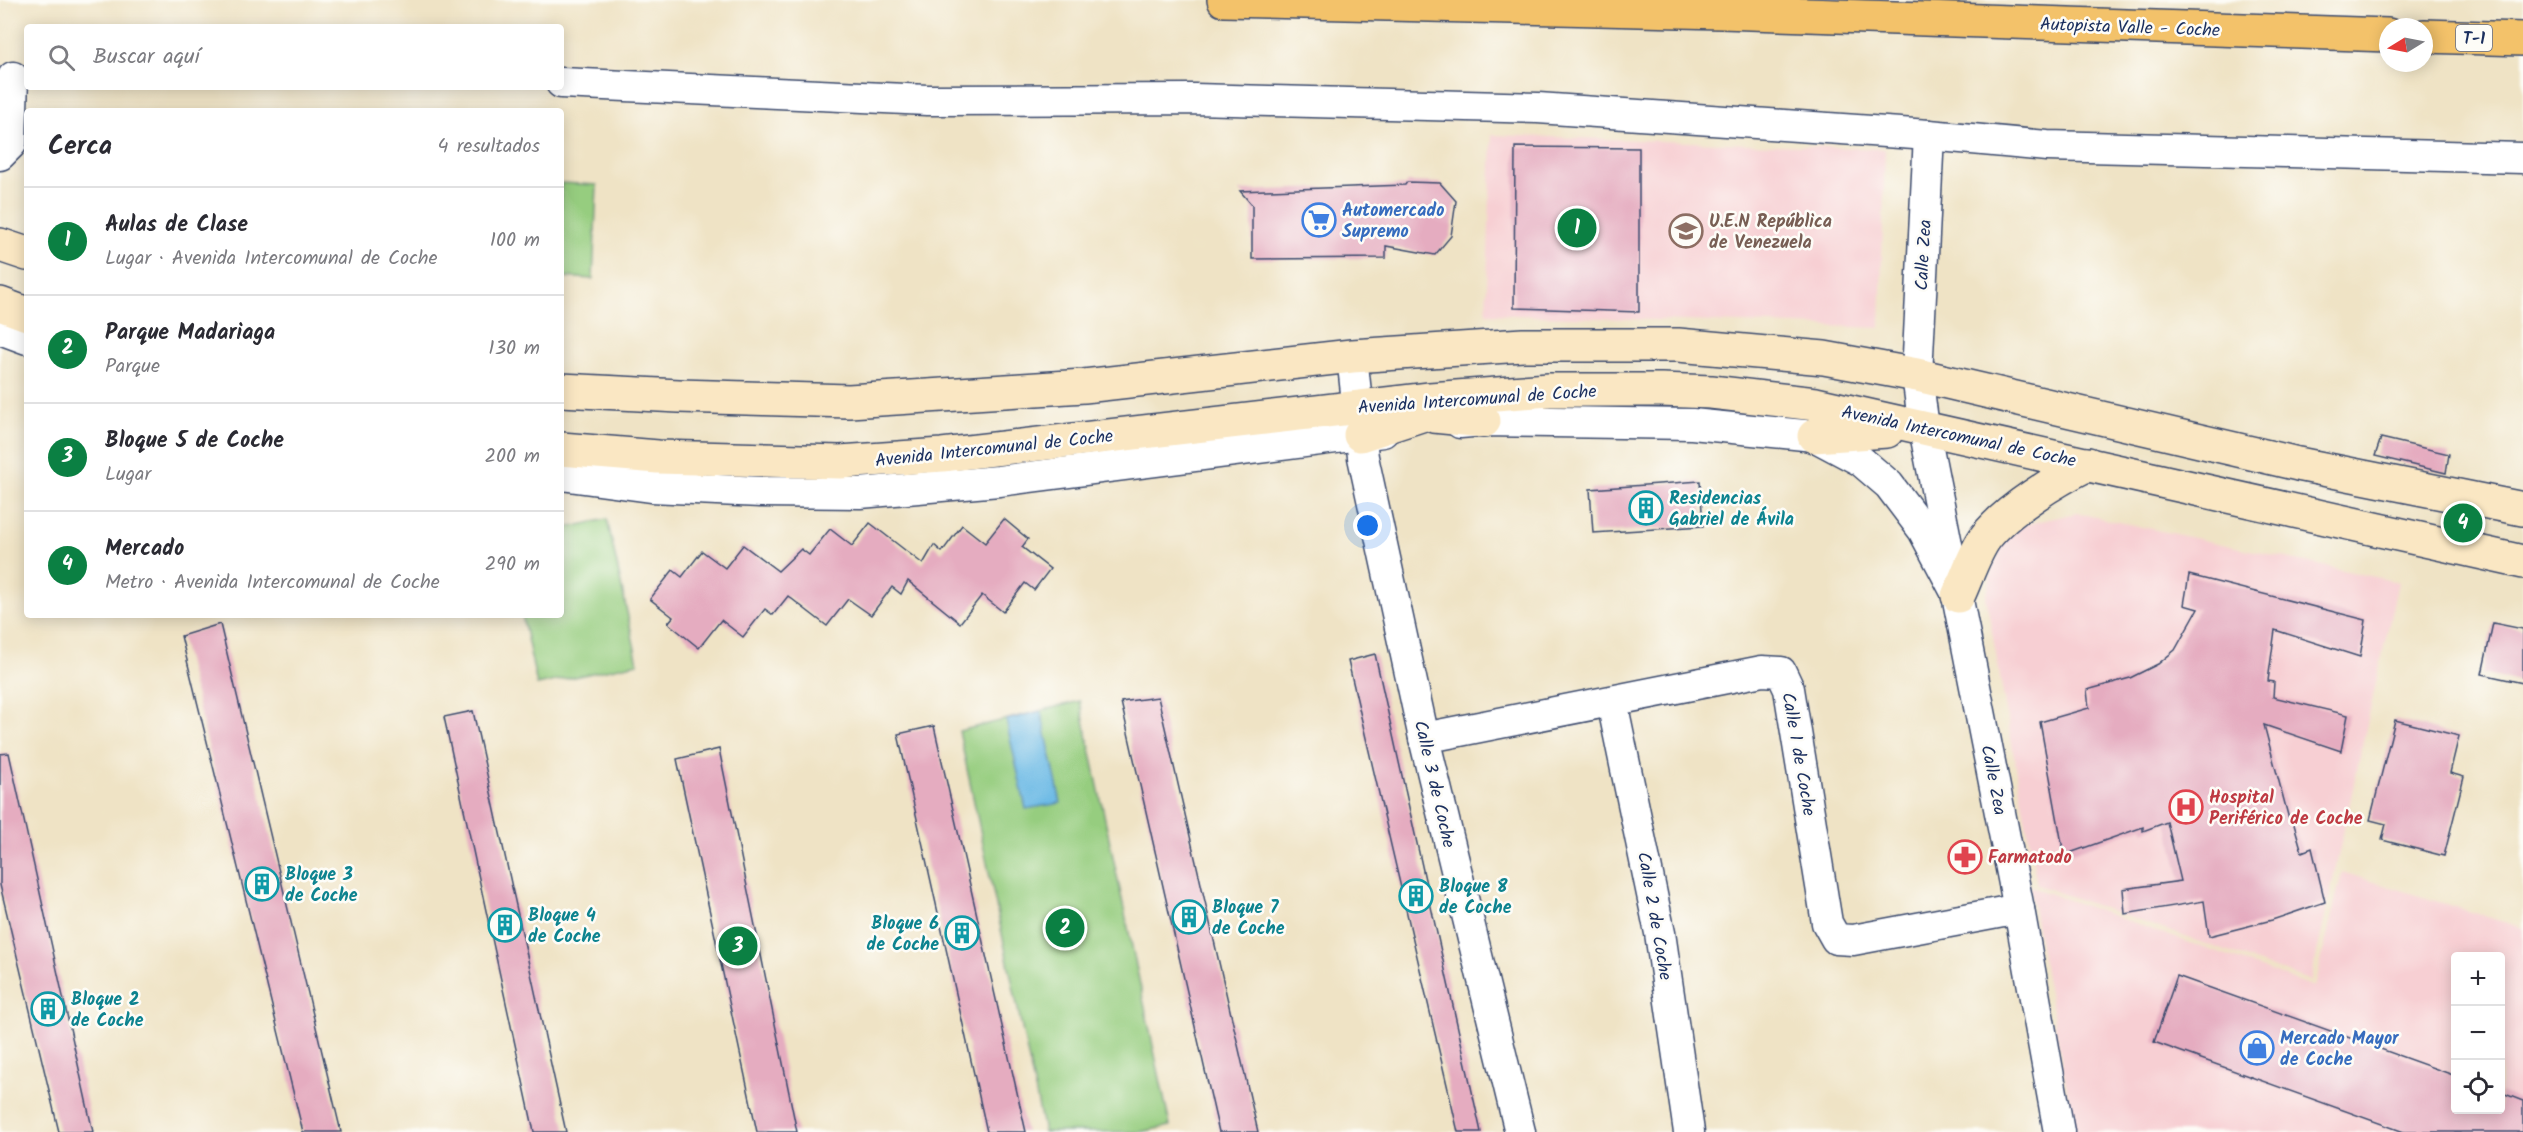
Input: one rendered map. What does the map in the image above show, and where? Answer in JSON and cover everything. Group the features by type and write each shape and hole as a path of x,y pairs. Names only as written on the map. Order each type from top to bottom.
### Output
{"highway":[{"name":"Autopista Valle - Coche","path":"1224,0 1721,12 2379,35"},
{"name":"T-1","path":"2433,36 2523,39"}],"main road":[{"path":"0,245 24,253"},
{"path":"0,304 24,313"},
{"path":"564,390 849,401 1084,386 1352,356 1523,345 1678,345 1824,358 1917,375 2298,464 2523,509"},
{"name":"Avenida Intercomunal de Coche","path":"564,449 658,457 840,462 1359,421 1430,399 1482,409 1549,390 1660,390 1816,404 2523,562"},
{"path":"1359,421 1482,409"},
{"path":"1814,436 1924,428"},
{"path":"1958,596 1985,538 2040,492 2088,464"}],"street":[{"path":"0,155 11,144 13,77"},
{"path":"564,83 927,100 1194,99 1538,108 1929,135 2047,146 2523,158"},
{"name":"Calle Zea","path":"1929,135 1917,375 1924,428 2019,909 2059,1132"},
{"path":"0,329 24,338"},
{"name":"Calle 3 de Coche","path":"1352,356 1363,457 1424,738 1520,1132"},
{"name":"Avenida Intercomunal de Coche","path":"1482,409 1692,424 1814,436"},
{"name":"Avenida Intercomunal de Coche","path":"564,475 651,487 761,492 861,493 999,481 1359,421"},
{"path":"1814,436 1861,461 1889,484 1923,530 1958,596"},
{"name":"Calle 1 de Coche","path":"1424,738 1762,671 1781,672 1790,689 1827,923 1836,939 1853,940 2019,909"},
{"name":"Calle 2 de Coche","path":"1612,702 1660,933 1689,1132"}],"shaded area":[{"name":"U.E.N República de Venezuela","path":"1492,135 1885,149 1880,328 1486,314"},
{"name":"Hospital Periférico de Coche","path":"2077,513 2398,582 2311,981 2037,885 1986,598 1992,570 2004,539 2014,527"},
{"name":"Mercado Mayor de Coche","path":"2342,872 2523,928 2523,1132 2075,1132 2029,886 2315,987"}],"green space":[{"path":"564,183 597,185 593,279 564,277"},
{"path":"607,519 638,663 537,685 523,618 564,618 564,528"},
{"path":"1080,701 1170,1126 1140,1132 1044,1132 959,731"}],"water":[{"path":"1041,711 1061,803 1026,809 1006,720"}],"building":[{"path":"1515,147 1639,148 1639,312 1514,308"},
{"name":"Automercado Supremo","path":"1407,182 1440,183 1456,201 1451,236 1435,255 1386,246 1386,258 1252,259 1252,205 1240,191 1405,185"},
{"path":"2381,438 2449,454 2446,473 2375,456"},
{"name":"Residencias Gabriel de Ávila","path":"1700,481 1703,526 1593,533 1590,489"},
{"path":"1004,519 1028,539 1022,547 1050,569 1034,590 1025,583 1003,612 982,595 960,623 908,581 901,594 892,587 871,615 848,599 827,626 788,596 773,615 765,609 743,637 721,620 699,648 668,623 673,617 650,599 673,570 682,577 702,551 725,568 743,545 778,571 801,549 809,555 830,529 852,546 870,523 923,564 934,545 942,552 962,525 985,543"},
{"path":"2189,575 2366,620 2360,657 2275,630 2268,681 2274,682 2273,697 2348,715 2341,751 2264,725 2290,823 2293,821 2302,852 2312,848 2325,902 2272,920 2209,936 2204,901 2125,914 2123,889 2181,881 2167,822 2143,831 2143,827 2064,855 2040,722 2089,708 2087,690 2130,678 2158,664 2175,650 2198,609 2184,605"},
{"path":"2493,623 2523,629 2523,683 2482,674"},
{"name":"Bloque 3 de Coche","path":"220,624 341,1132 303,1132 181,636"},
{"name":"Bloque 8 de Coche","path":"1375,654 1481,1132 1458,1132 1348,661"},
{"name":"Bloque 7 de Coche","path":"1158,697 1258,1132 1219,1132 1121,702"},
{"name":"Bloque 4 de Coche","path":"473,711 566,1132 534,1132 444,717"},
{"path":"2395,720 2459,736 2450,773 2464,777 2444,856 2382,840 2386,824 2370,820"},
{"name":"Bloque 6 de Coche","path":"934,726 1026,1132 987,1132 898,734"},
{"path":"719,749 797,1132 757,1132 677,759"},
{"name":"Bloque 2 de Coche","path":"9,753 93,1132 59,1132 0,885 0,754"},
{"path":"2177,976 2451,1074 2451,1114 2505,1114 2505,1094 2523,1101 2523,1132 2404,1132 2154,1042"}],"place":[{"name":"Automercado Supremo","path":"1319,220"},
{"name":"Aulas de Clase","path":"1577,228"},
{"name":"U.E.N República de Venezuela","path":"1686,231"},
{"name":"Residencias Gabriel de Ávila","path":"1646,508"},
{"name":"Mercado","path":"2463,523"},
{"name":"Hospital Periférico de Coche","path":"2186,807"},
{"name":"Farmatodo","path":"1965,857"},
{"name":"Bloque 3 de Coche","path":"262,884"},
{"name":"Bloque 8 de Coche","path":"1416,896"},
{"name":"Bloque 7 de Coche","path":"1189,917"},
{"name":"Bloque 4 de Coche","path":"505,925"},
{"name":"Parque Madariaga","path":"1065,928"},
{"name":"Bloque 6 de Coche","path":"962,933"},
{"name":"Bloque 5 de Coche","path":"738,946"},
{"name":"Bloque 2 de Coche","path":"48,1009"},
{"name":"Mercado Mayor de Coche","path":"2257,1048"}]}
